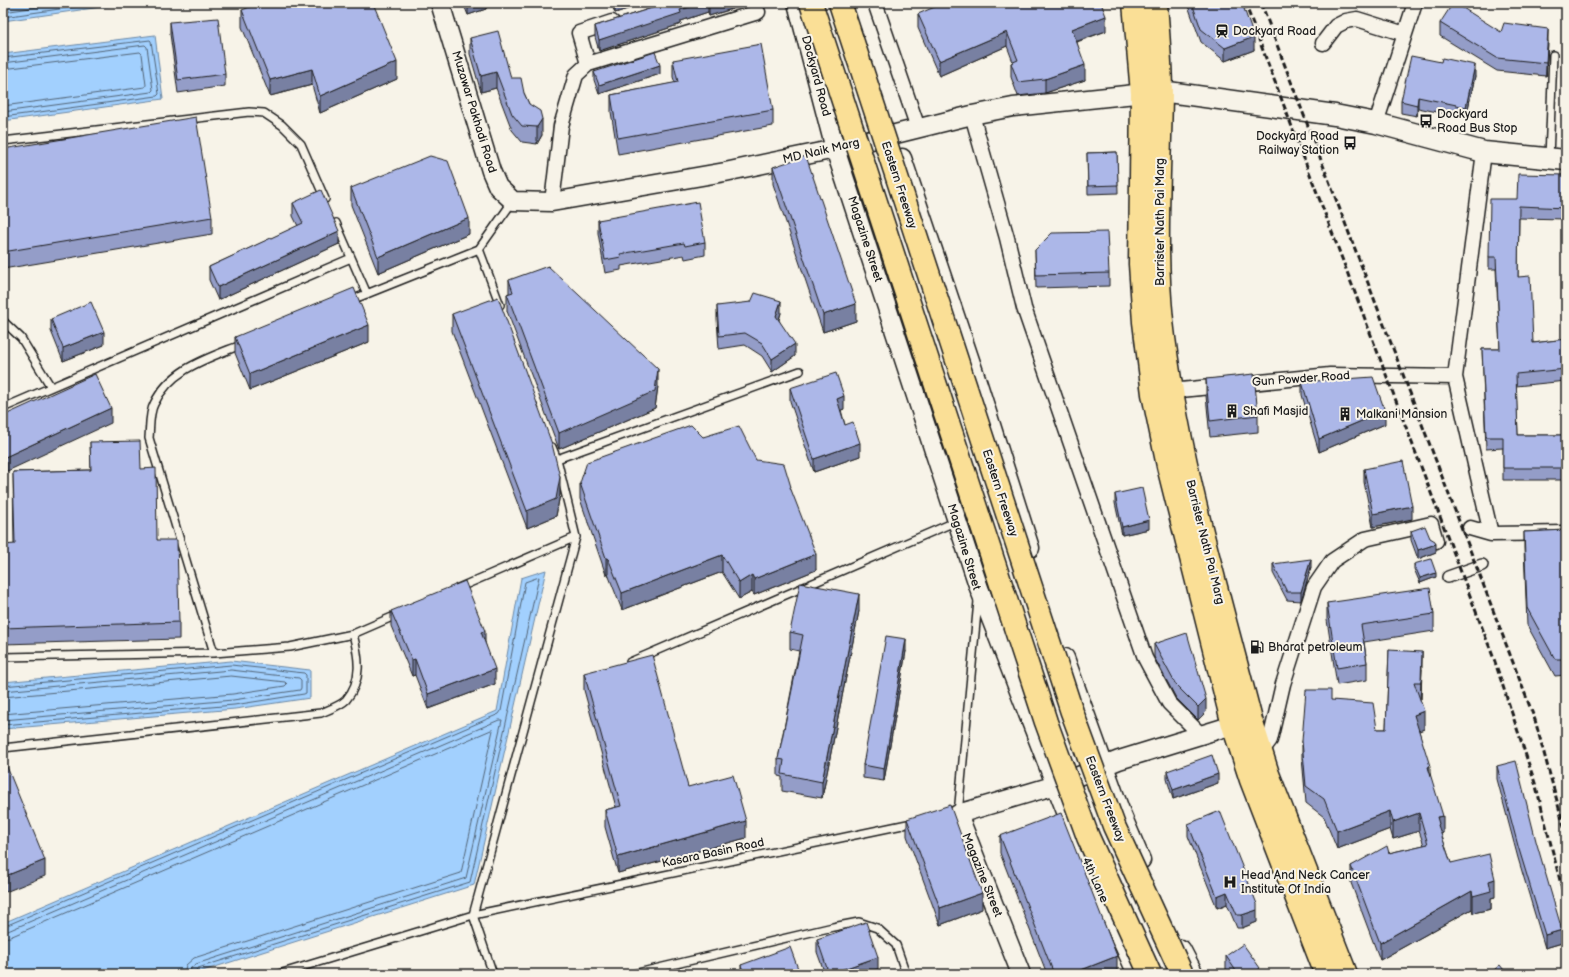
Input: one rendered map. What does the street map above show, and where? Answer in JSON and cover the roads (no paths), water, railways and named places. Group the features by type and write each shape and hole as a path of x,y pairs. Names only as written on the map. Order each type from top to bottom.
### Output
{"main road":[{"path":"811,3 1046,722 1088,837 1150,974"},
{"name":"Eastern Freeway","path":"840,3 1072,712 1114,826 1182,974"},
{"path":"1134,3 1152,92"},
{"path":"1152,92 1156,3"},
{"path":"1152,92 1335,115 1376,123 1484,152 1557,159"},
{"name":"Barrister Nath Pai Marg","path":"1152,92 1158,263 1162,320 1171,391 1185,463 1242,722"},
{"name":"Barrister Nath Pai Marg","path":"1152,92 1140,264 1144,322 1153,394 1168,466 1242,722 1326,974"},
{"name":"Barrister Nath Pai Marg","path":"1253,756 1268,774 1346,974"}],"street":[{"name":"Muzawar Pakhadi Road","path":"440,3 491,171 498,187 513,201"},
{"name":"Dockyard Road","path":"797,3 835,149"},
{"path":"851,3 978,384 1058,639 1121,813 1158,901 1194,974"},
{"path":"875,3 918,128"},
{"path":"1376,123 1415,3"},
{"path":"513,201 552,202 561,126 576,75 588,64 758,12"},
{"path":"588,64 578,33 623,19"},
{"path":"1323,43 1336,26 1346,21 1357,19 1405,34"},
{"name":"MD Naik Marg","path":"552,202 725,172 835,149 972,115 1013,107 1152,92"},
{"path":"972,115 1008,238 1024,308 1145,658 1170,703 1200,734"},
{"name":"Magazine Street","path":"835,149 980,588"},
{"path":"1484,152 1454,377 1491,534"},
{"name":"Gun Powder Road","path":"1171,391 1330,375 1454,377"},
{"path":"1253,756 1270,740 1283,684 1314,587 1332,561 1364,539 1431,524 1436,541"},
{"path":"1470,528 1491,534 1566,532"},
{"path":"1448,577 1482,565"},
{"name":"4th Lane","path":"980,588 1056,785 1137,974"},
{"path":"954,815 1056,785 1119,760 1242,722"},
{"name":"Magazine Street","path":"954,815 1022,974"}],"lane":[{"path":"1554,55 1557,159"},
{"path":"3,141 249,112 264,113 282,125 301,144 367,294"},
{"path":"345,303 479,249 513,201"},
{"path":"479,249 503,314"},
{"path":"3,408 351,258"},
{"path":"3,321 21,338 51,387"},
{"path":"214,653 149,438 153,406 167,383 190,366 249,342"},
{"path":"557,460 800,371"},
{"path":"493,974 473,915 576,537 557,460 549,438"},
{"path":"624,664 957,521"},
{"path":"454,590 576,537"},
{"name":"Magazine Street","path":"954,815 980,588"},
{"path":"3,657 214,653 290,647 353,634 404,612"},
{"path":"3,748 321,714 345,701 358,680 359,657 353,634"},
{"name":"Kasara Basin Road","path":"280,974 473,915 927,820"},
{"path":"633,974 859,922 878,928 896,945 906,974"}],"water":[{"path":"3,3 129,3 3,21"},
{"path":"155,35 163,99 3,121 3,54"},
{"path":"546,570 474,885 193,974 3,974 3,923 497,711 521,578"},
{"path":"231,661 310,670 310,698 235,709 3,729 3,682"}],"railway":[{"path":"1245,3 1494,659 1536,786 1566,904"},
{"path":"1261,3 1535,720 1566,834"}],"place":[{"name":"Dockyard Road","path":"1222,31"},
{"name":"Dockyard Road Bus Stop","path":"1426,121"},
{"name":"Dockyard Road Railway Station","path":"1350,143"},
{"name":"Shafi Masjid","path":"1232,411"},
{"name":"Malkani Mansion","path":"1345,414"},
{"name":"Bharat petroleum","path":"1257,647"},
{"name":"Head And Neck Cancer Institute Of India","path":"1230,882"}]}
